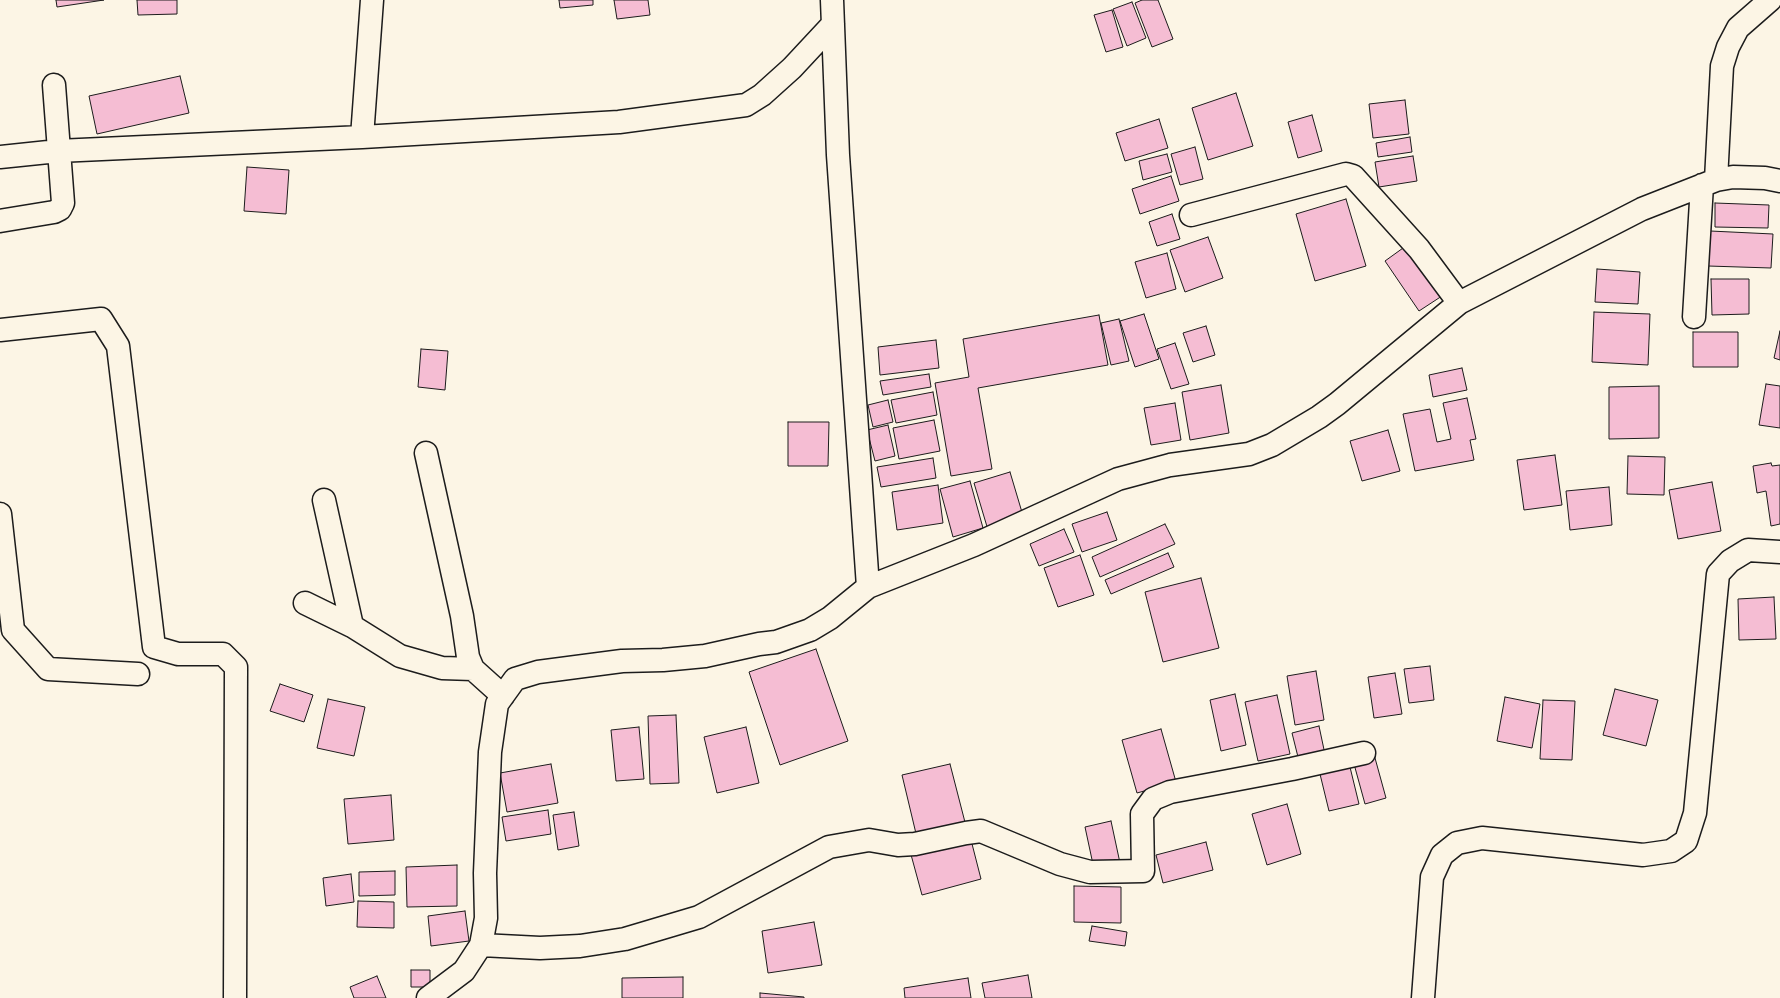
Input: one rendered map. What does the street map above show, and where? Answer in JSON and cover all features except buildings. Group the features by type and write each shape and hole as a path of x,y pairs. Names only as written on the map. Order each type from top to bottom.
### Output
{"street":[{"path":"362,137 372,0"},
{"path":"832,0 838,155 868,587"},
{"path":"1694,317 1722,66 1728,47 1738,28 1770,0"},
{"path":"0,157 58,152 362,137 619,122 746,105 762,95 792,68 833,24"},
{"path":"0,221 54,212 60,208 63,203 54,85"},
{"path":"1191,215 1346,174 1353,176 1419,249 1459,303"},
{"path":"428,998 464,971 481,945 486,918 485,873 490,752 497,704 515,679 538,672 622,661 663,660 705,656 792,638 810,630 830,618 868,587 974,545 1118,479 1170,465 1249,454 1272,445 1319,417 1459,303 1642,210 1709,182 1733,177 1764,178 1780,181"},
{"path":"0,330 101,319 118,346 154,647 178,654 223,654 236,668 235,998"},
{"path":"426,453 462,616 468,657 473,669 503,696"},
{"path":"324,500 352,626"},
{"path":"0,514 12,630 48,669 138,674"},
{"path":"1423,998 1432,877 1442,855 1457,843 1482,838 1643,855 1671,851 1686,841 1695,813 1718,574 1730,560 1748,550 1780,552"},
{"path":"305,603 352,626 400,656 442,668 473,669"},
{"path":"481,945 540,948 580,946 625,939 699,917 829,847 869,840 898,845 915,844 981,831 1060,864 1090,872 1143,871 1142,814 1153,800 1170,792 1292,769 1364,753"}]}
